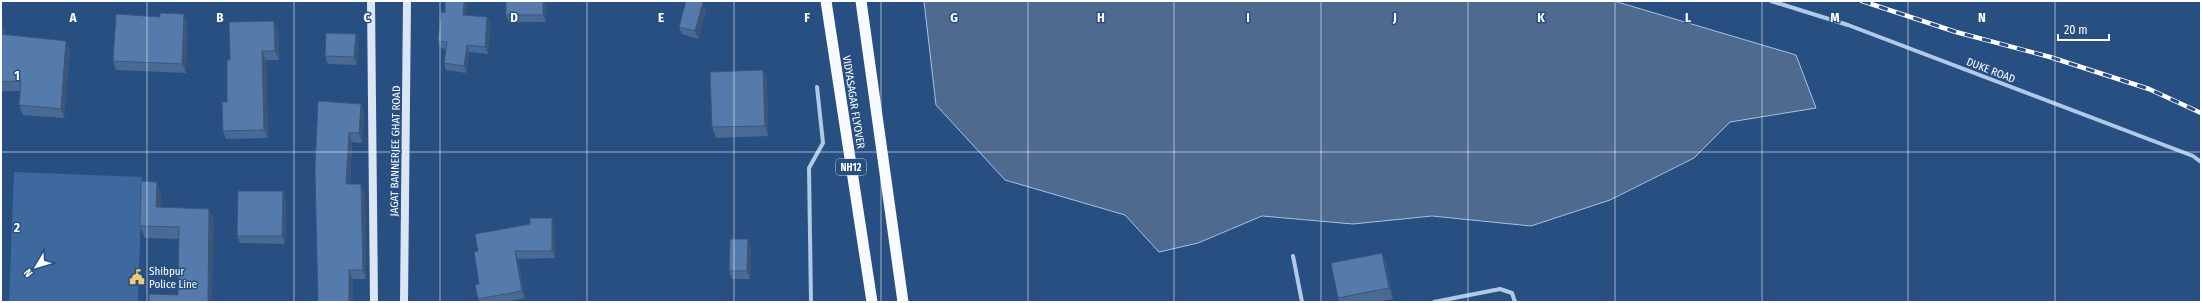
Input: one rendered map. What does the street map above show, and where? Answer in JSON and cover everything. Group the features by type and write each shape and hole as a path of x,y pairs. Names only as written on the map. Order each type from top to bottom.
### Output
{"highway":[{"name":"VIDYASAGAR FLYOVER","path":"826,1 872,302"},
{"name":"VIDYASAGAR FLYOVER","path":"861,1 903,302"}],"main road":[{"name":"JAGAT BANNERJEE GHAT ROAD","path":"371,1 374,302"},
{"name":"JAGAT BANNERJEE GHAT ROAD","path":"404,302 407,1"}],"street":[{"name":"DUKE ROAD","path":"1771,1 1848,25 2193,156 2201,162"},
{"path":"811,302 809,168 823,143 817,87"},
{"path":"1293,256 1302,302"},
{"path":"1434,302 1500,289 1512,293 1515,302"}],"shaded area":[{"path":"924,1 1614,1 1796,55 1816,108 1730,122 1694,158 1610,200 1531,226 1432,216 1353,224 1262,216 1198,243 1159,252 1125,215 1005,180 936,105"},
{"path":"14,172 142,177 138,302 9,302"}],"building":[{"path":"445,1 464,1 463,15 487,17 485,47 467,45 464,66 444,63 447,42 438,41 441,12 445,13"},
{"path":"506,1 543,1 543,15 506,15"},
{"path":"686,1 703,2 695,31 679,27"},
{"path":"160,13 184,14 182,64 113,61 116,14 160,17"},
{"path":"274,21 275,51 262,51 264,130 223,131 222,102 227,102 227,60 230,60 229,22"},
{"path":"326,33 356,34 354,57 325,56"},
{"path":"1,34 66,41 61,109 19,105 21,81 1,82"},
{"path":"763,70 765,126 712,127 710,72"},
{"path":"318,101 361,104 359,133 349,133 346,184 361,184 363,270 349,270 349,302 318,302 315,169"},
{"path":"141,181 157,182 156,207 209,209 208,302 149,302 149,294 178,295 179,227 140,226"},
{"path":"238,191 283,191 282,236 237,236"},
{"path":"530,218 552,218 552,251 515,251 522,291 478,299 475,285 479,284 474,252 478,251 475,234 530,224"},
{"path":"730,239 748,239 747,271 729,271"},
{"path":"1382,253 1389,288 1338,298 1331,263"}],"railway":[{"path":"1862,1 1956,32 2050,57 2149,89 2201,113"}],"place":[{"name":"Shibpur Police Line","path":"137,277"}]}
